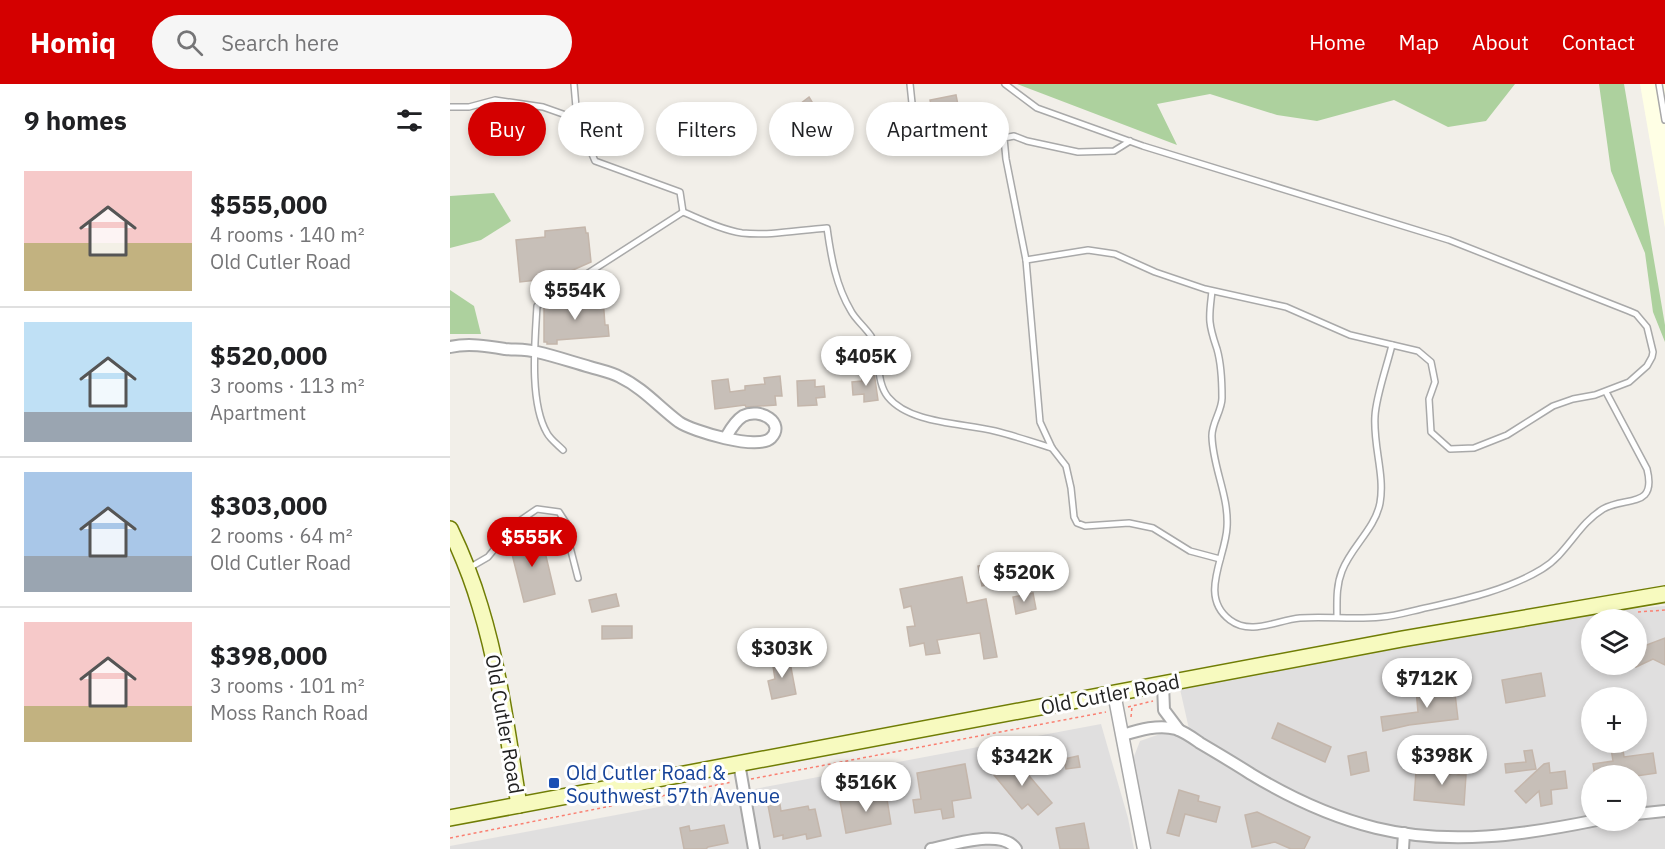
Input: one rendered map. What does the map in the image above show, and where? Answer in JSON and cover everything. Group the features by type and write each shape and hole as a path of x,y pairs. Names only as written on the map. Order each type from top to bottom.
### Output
{"main road":[{"name":"Old Cutler Road","path":"450,529 468,569 489,639 519,806 1114,693 1665,594"},
{"path":"450,818 519,806"}],"street":[{"path":"450,347 481,345 534,351 620,377 645,393 681,423 726,438"},
{"path":"1163,684 1164,710 1179,730"},
{"path":"1114,693 1144,849"},
{"path":"1123,735 1152,728 1179,730 1267,784 1303,802 1373,827 1404,833 1448,837 1508,835 1581,823"},
{"path":"739,763 754,849"},
{"path":"1647,813 1665,811"},
{"path":"1403,849 1404,833"},
{"path":"931,849 992,838 1009,841 1016,849"}],"lane":[{"path":"574,84 576,102"},
{"path":"910,84 912,102"},
{"path":"1005,84 1037,108 1130,141 1449,240 1636,314 1650,334 1653,346 1652,357 1647,366 1629,382 1606,392 1553,406 1507,435 1474,448 1450,449 1431,432 1429,399 1436,382 1431,362 1419,351 1350,335 1286,307 1212,291 1155,272 1115,254 1088,250 1026,260"},
{"path":"1659,84 1665,120"},
{"path":"450,107 469,107 495,100 543,107 558,112"},
{"path":"1009,137 1014,136 1078,152 1114,151 1130,141"},
{"path":"593,156 595,161 680,192 683,212"},
{"path":"1006,156 1026,260 1040,422 1052,448 1066,466 1074,517 1077,523 1085,526 1129,523 1153,528 1190,551 1220,559"},
{"path":"563,450 547,435 537,402 534,351 537,306 683,212"},
{"path":"683,212 710,224 741,233 772,234 827,228 834,268 842,292 852,314 872,338 887,396 902,410 936,420 994,431 1052,448"},
{"path":"1212,291 1209,320 1217,350 1222,401 1211,435 1216,469 1224,491 1227,527 1215,574 1215,594 1220,610 1230,620 1241,626 1257,627 1296,618 1357,619 1395,615 1488,592 1542,569 1559,556 1592,517 1605,508 1647,494 1650,481 1647,469 1606,392"},
{"path":"1337,617 1338,585 1342,570 1374,517 1379,504 1381,480 1376,449 1375,415 1392,345"},
{"path":"468,569 488,557 514,524 537,509 558,512 568,526 570,547 578,578"}],"path":[{"path":"1127,707 1148,702"},
{"path":"1131,724 1132,706"},
{"path":"749,779 1104,712"},
{"path":"450,838 731,783"}],"shaded area":[{"path":"1640,84 1665,84 1665,228"},
{"path":"1665,606 1665,849 1149,849 1133,759 1140,741 1166,732 1189,729 1180,689 1581,616 1581,675 1647,675 1647,609 1626,609"},
{"path":"1101,724 1128,818 1134,849 450,849 450,846"}],"green space":[{"path":"1017,84 1515,84 1486,121 1448,127 1394,100 1317,121 1277,115 1210,94 1157,104 1177,145"},
{"path":"1599,84 1624,84 1665,325 1665,342 1653,312 1645,253 1611,171"},
{"path":"494,193 511,221 481,240 450,248 450,196"},
{"path":"450,290 474,306 481,334 450,334"}],"building":[{"path":"956,95 957,102 930,102 930,100"},
{"path":"809,97 812,102 803,102"},
{"path":"585,227 588,233 591,262 555,278 520,282 516,240 545,237 545,231"},
{"path":"603,298 605,325 608,325 609,336 557,340 557,344 544,342 544,307 561,305 561,301"},
{"path":"874,372 878,400 864,402 864,394 853,395 852,382 862,381 861,373"},
{"path":"780,376 782,396 775,396 776,405 746,407 745,405 715,409 712,381 728,379 730,392 745,390 745,386 765,384 764,378"},
{"path":"815,380 815,387 824,386 825,397 816,398 817,405 798,406 797,381"},
{"path":"540,531 555,594 524,602 509,542 532,537 531,533"},
{"path":"1017,559 1020,579 982,586 978,566"},
{"path":"962,577 967,603 986,599 997,657 984,659 980,633 937,640 940,653 926,655 924,643 910,646 907,627 915,626 911,606 904,608 900,589"},
{"path":"1033,593 1036,609 1016,614 1013,597"},
{"path":"616,594 619,606 592,612 589,600"},
{"path":"602,626 632,626 632,638 602,639"},
{"path":"1665,638 1665,665 1653,659 1647,662 1647,645"},
{"path":"789,657 796,694 772,699 768,681 775,679 772,660"},
{"path":"1541,673 1545,696 1506,703 1502,680"},
{"path":"1454,685 1458,719 1409,725 1383,731 1381,717 1418,712 1416,689"},
{"path":"1278,723 1331,747 1325,762 1272,738"},
{"path":"1532,750 1536,769 1506,773 1505,764 1526,762 1524,751"},
{"path":"1366,752 1369,771 1351,775 1348,756"},
{"path":"1612,753 1623,753 1624,757 1653,753 1656,773 1647,774 1647,765 1593,765 1613,761"},
{"path":"1078,756 1080,767 1066,769 1064,759"},
{"path":"1467,757 1472,763 1458,775 1466,775 1464,805 1414,800 1416,771 1450,774"},
{"path":"1014,758 1052,803 1038,815 1028,804 1022,809 994,775"},
{"path":"1549,763 1550,773 1565,771 1567,788 1551,790 1552,804 1541,806 1539,791 1526,803 1515,791 1544,764"},
{"path":"965,764 971,798 952,801 954,817 943,819 941,809 915,813 913,800 921,799 917,773"},
{"path":"1179,790 1199,796 1198,801 1220,807 1216,822 1185,814 1179,836 1167,833"},
{"path":"886,793 891,824 846,833 840,801"},
{"path":"779,798 781,811 808,806 809,810 815,809 821,836 807,839 806,834 783,839 783,835 774,837 767,800"},
{"path":"1257,812 1310,837 1304,849 1291,849 1275,842 1252,847 1245,815"},
{"path":"1084,823 1089,849 1060,849 1056,828"},
{"path":"724,825 728,843 706,849 684,849 680,828 689,826 690,831"}],"place":[{"name":"Old Cutler Road & Southwest 57th Avenue","path":"554,783"}]}
